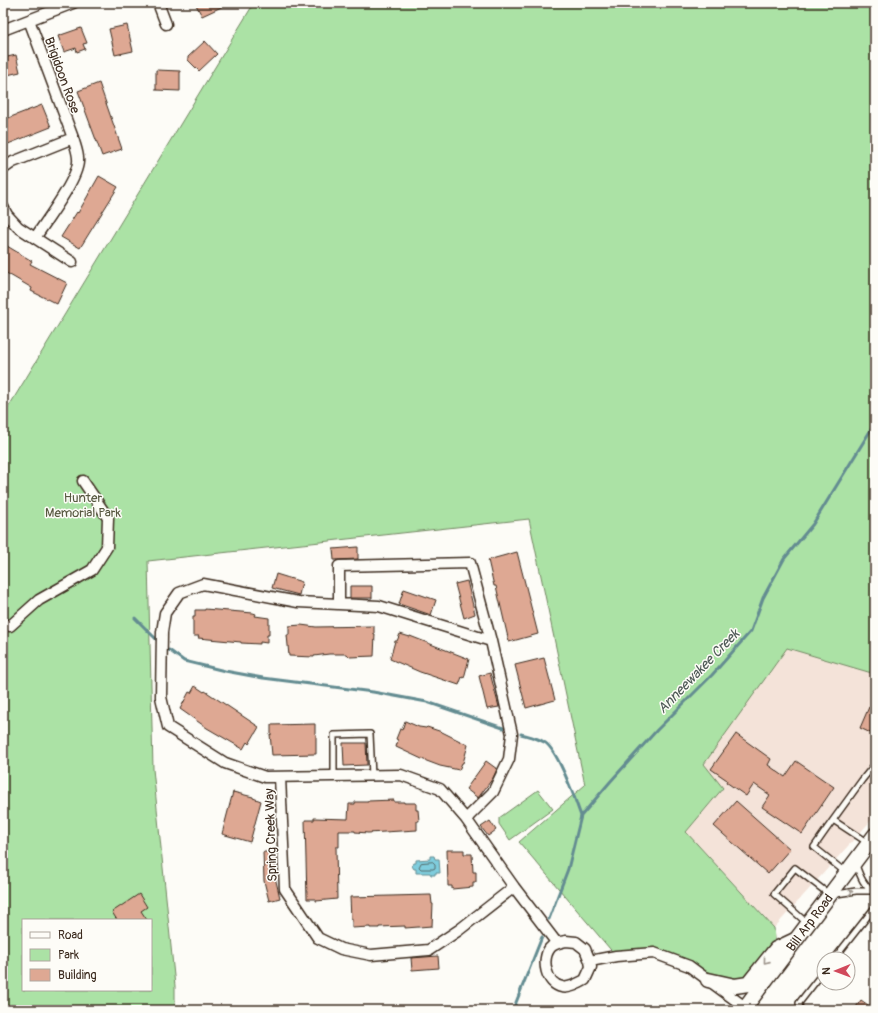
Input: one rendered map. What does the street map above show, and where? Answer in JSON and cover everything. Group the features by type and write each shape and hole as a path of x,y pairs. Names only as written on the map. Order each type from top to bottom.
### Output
{"main road":[{"name":"Bill Arp Road","path":"746,1009 872,839"},
{"path":"708,980 735,986 748,984 776,949 798,939"}],"street":[{"path":"3,30 73,3"},
{"path":"158,3 166,24"},
{"name":"Brigidoon Rose","path":"29,20 73,138 78,158 74,176 35,238"},
{"path":"3,169 8,164 73,138"},
{"path":"3,207 12,222 72,262"},
{"path":"3,624 10,626 39,600 92,570 107,547 108,518 83,481"},
{"path":"340,604 339,566 470,563 491,641 512,734 509,759 493,792 466,819"},
{"name":"Spring Creek Way","path":"280,777 285,889 318,938 341,949 371,955 429,950 445,940 514,888 466,819 440,789 401,775 280,777 265,778 225,763 168,727 161,697 162,632 166,613 179,593 203,584 298,602 379,606 491,641"},
{"path":"514,888 556,942"},
{"path":"556,942 576,942 585,948 590,961 591,967 585,980 572,986 562,987 552,982 546,973 545,962 549,949 556,942"},
{"path":"590,961 616,956 654,953 689,966 746,1009"}],"lane":[{"path":"334,776 334,735 370,734 372,776"},
{"path":"873,892 850,867 814,847 875,764"},
{"path":"833,820 872,839"},
{"path":"809,924 774,894 795,868 830,895 856,891 873,892"},
{"path":"840,951 875,907"},
{"path":"800,1010 799,1002 816,981"}],"shaded area":[{"path":"787,648 875,674 875,816 774,928 686,832 723,788 704,764"}],"green space":[{"name":"Hunter Memorial Park","path":"254,3 875,3 875,674 787,648 704,764 723,788 686,832 774,928 776,949 735,986 654,953 616,956 519,842 585,785 529,519 148,561 153,769 175,986 175,1010 3,1010 3,416"},
{"path":"538,790 553,809 510,840 499,824 499,818"}],"water":[{"path":"430,856 434,856 435,859 439,859 440,873 431,875 430,873 416,873 416,869 412,866 416,863 416,860 430,859"}],"building":[{"path":"195,3 230,3 202,16"},
{"path":"127,25 133,51 115,55 109,29"},
{"path":"81,28 87,43 83,44 85,49 77,52 76,48 64,52 58,36"},
{"path":"205,41 217,54 199,71 188,60 188,57"},
{"path":"16,55 20,72 3,76 3,58"},
{"path":"156,70 180,71 180,91 156,90"},
{"path":"99,83 122,149 102,156 78,91"},
{"path":"42,105 51,127 3,146 3,120"},
{"path":"99,176 118,187 80,248 61,237 77,212 78,213"},
{"path":"7,246 32,261 30,264 67,283 57,304 31,291 32,288 3,271 3,253"},
{"path":"358,547 358,559 334,560 333,549"},
{"path":"517,552 538,634 509,642 496,586 494,586 488,560"},
{"path":"276,574 302,582 299,595 272,588"},
{"path":"467,581 475,614 464,618 455,584"},
{"path":"350,586 372,586 372,598 350,598"},
{"path":"404,589 436,600 431,615 399,604"},
{"path":"205,609 253,613 256,614 255,616 269,618 269,635 267,635 267,643 241,643 198,638 199,636 193,636 193,617 195,617 195,610"},
{"path":"301,625 316,627 374,626 374,656 350,657 347,654 329,654 314,657 289,656 287,635 289,635 289,626"},
{"path":"400,634 410,636 469,659 464,678 462,677 459,685 420,672 390,659 395,641 397,641"},
{"path":"544,658 555,700 526,708 515,665"},
{"path":"490,673 499,707 487,709 479,676"},
{"path":"195,686 259,727 249,744 247,742 243,749 207,728 180,709 189,692 191,693"},
{"path":"869,707 875,710 875,735 860,728"},
{"path":"405,721 419,727 427,727 442,732 468,745 463,763 459,770 440,766 396,747 398,740 396,739 400,729 402,730"},
{"path":"315,724 316,754 272,755 270,734 271,735 271,725"},
{"path":"736,734 771,759 768,765 785,777 796,761 834,787 802,834 762,807 770,795 754,784 746,796 711,769"},
{"path":"343,743 366,743 367,765 344,766"},
{"path":"486,761 497,769 493,778 478,798 466,789"},
{"path":"233,792 253,797 261,801 250,842 222,834"},
{"path":"394,800 394,802 416,803 419,821 417,821 417,830 368,833 339,831 339,847 336,847 337,899 316,901 316,899 307,899 305,820 314,820 314,818 348,819 349,804 355,804 355,802"},
{"path":"736,801 790,849 768,874 714,826"},
{"path":"490,821 496,830 488,836 481,827"},
{"path":"447,850 464,850 464,854 472,854 473,872 476,872 476,882 473,882 473,887 452,889 452,886 448,886"},
{"path":"263,852 275,852 276,857 275,877 280,898 269,901 264,881"},
{"path":"139,894 147,907 141,911 146,919 116,919 112,912"},
{"path":"431,895 433,904 432,926 405,928 405,926 352,928 350,897"},
{"path":"438,956 439,968 412,970 411,958"},
{"path":"861,1000 875,1010 854,1010"}],"waterway":[{"name":"Anneewakee Creek","path":"549,919 568,869 581,816 657,730 712,675 751,631 763,598 784,559 813,524 872,428 875,413"},
{"path":"135,618 159,642"},
{"path":"169,650 184,661 225,671 263,678 373,692 427,702 503,728"},
{"path":"521,734 544,742 555,754 566,776 581,816"},
{"name":"Anneewakee Creek","path":"513,1010 542,937"}]}
